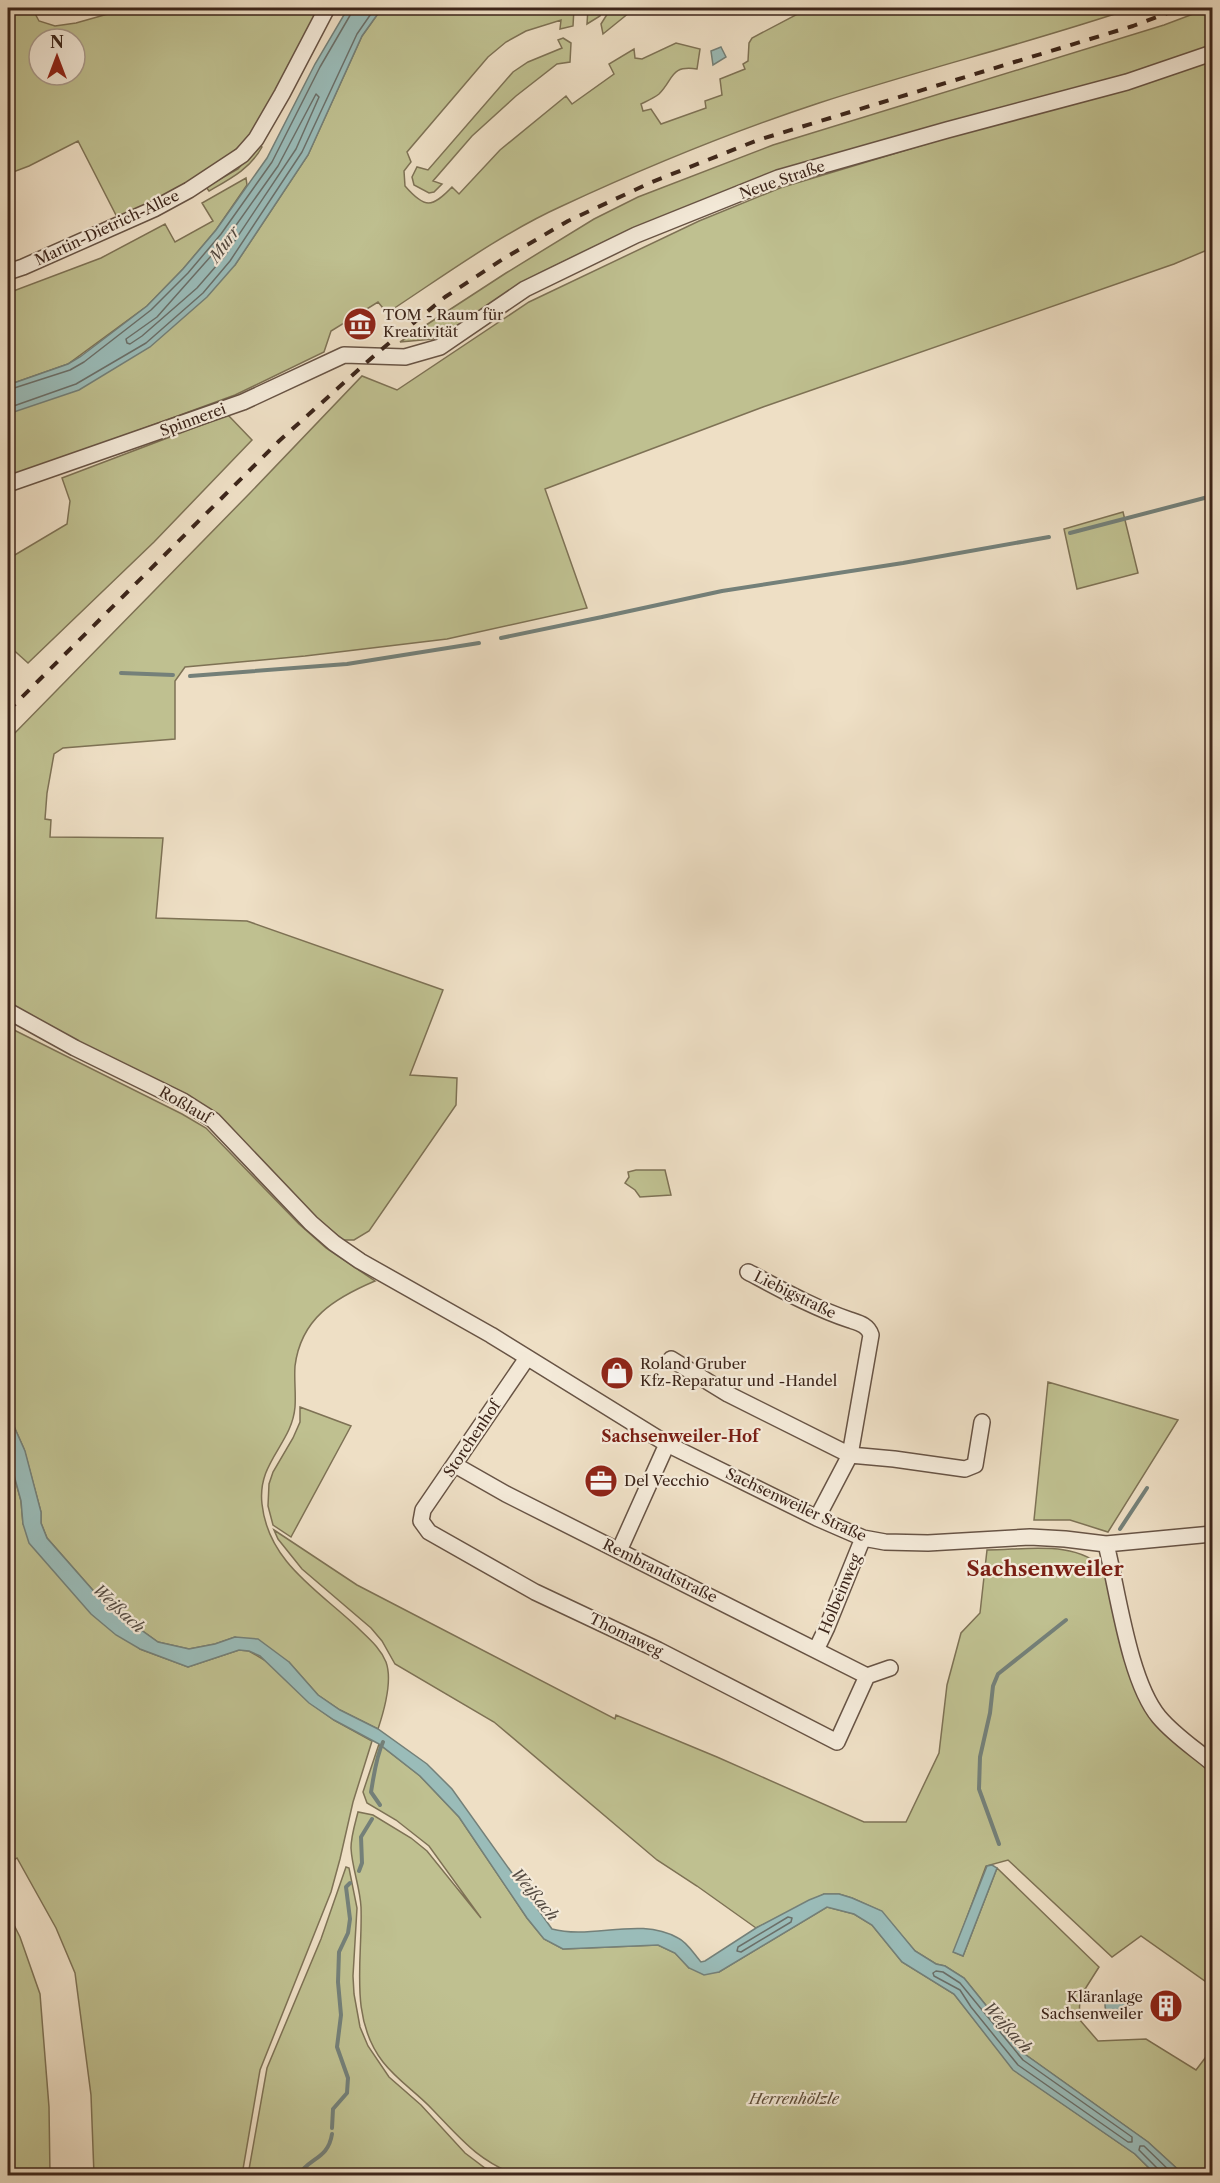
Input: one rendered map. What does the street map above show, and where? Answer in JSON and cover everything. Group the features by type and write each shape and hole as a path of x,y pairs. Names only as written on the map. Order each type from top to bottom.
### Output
{"street":[{"name":"Martin-Dietrich-Allee","path":"8,272 154,210 242,155 256,139 327,8"},
{"name":"Neue Straße","path":"376,354 405,357 440,346 525,289 636,235 778,178 1127,82 1212,53"},
{"name":"Spinnerei","path":"8,484 243,402 344,355 376,354"},
{"name":"Roßlauf","path":"8,1011 75,1048 183,1101 213,1120 311,1223 360,1262"},
{"name":"Sachsenweiler Straße","path":"360,1262 481,1329 667,1444 817,1518 863,1538 885,1542 928,1543 1030,1537 1106,1545 1212,1534"},
{"name":"Liebigstraße","path":"748,1272 823,1311 867,1326 871,1335 850,1455"},
{"name":"Storchenhof","path":"421,1521 423,1510 527,1358"},
{"path":"671,1359 737,1399 850,1455 965,1469 975,1465 982,1422"},
{"path":"620,1551 667,1444"},
{"path":"817,1518 850,1455"},
{"name":"Rembrandtstraße","path":"455,1465 506,1494 867,1676"},
{"name":"Thomaweg","path":"421,1521 429,1532 535,1592 668,1656 837,1742 867,1676"},
{"name":"Holbeinweg","path":"816,1650 863,1538"},
{"path":"1106,1545 1128,1642 1145,1694 1158,1716 1212,1762"},
{"path":"867,1676 890,1668"}],"green space":[{"path":"8,8 32,8 39,21 55,26 76,23 129,8 321,8 305,46 249,138 221,162 158,200 118,219 78,141 8,174"},
{"path":"382,8 574,8 573,26 560,29 561,20 526,31 506,42 488,57 407,152 411,162 404,171 405,186 418,199 428,203 439,199 452,187 459,194 500,150 566,96 572,104 614,74 609,64 634,49 635,58 642,59 676,43 700,49 697,69 688,68 677,71 659,94 641,104 643,111 651,109 661,124 706,108 705,101 722,95 720,79 745,69 743,64 748,61 749,43 752,38 809,8 1133,8 819,103 657,164 562,206 517,229 387,313 378,302 331,331 324,352 235,395 8,478 8,412 235,265 308,155 362,36"},
{"path":"588,8 603,8 600,16 587,24"},
{"path":"611,8 635,8 603,34 601,24"},
{"path":"1212,8 1212,47 1120,78 776,172 631,229 538,274 457,327 433,339 400,342 594,219 638,197 773,145 1164,25"},
{"path":"563,38 571,43 570,62 557,64 516,96 472,136 433,181 442,184 434,192 429,193 414,185 412,177 417,167 428,170 513,72 528,62 562,48 558,40"},
{"path":"1212,58 1212,248 1174,264 763,407 545,489 587,608 447,639 305,656 185,667 175,681 175,739 63,748 54,754 45,819 51,820 50,837 163,838 156,918 247,921 443,990 410,1075 457,1078 456,1105 369,1231 354,1240 343,1240 309,1211 216,1114 188,1095 90,1052 8,1005 8,740 362,376 397,390 529,302 699,221 780,188"},
{"path":"259,145 262,147 252,161 232,178 209,191 206,187 238,169"},
{"path":"246,178 247,185 216,230 147,306 68,364 8,385 8,293 101,258 165,224 175,242 213,221 202,203"},
{"path":"228,415 252,440 154,542 28,663 8,645 8,559 67,524 70,501 62,478"},
{"path":"1123,512 1138,573 1077,589 1064,529"},
{"path":"8,1027 206,1128 299,1224 326,1248 375,1281 346,1295 322,1312 304,1335 295,1366 293,1420 269,1465 262,1489 262,1504 266,1524 274,1543 285,1559 312,1588 377,1647 386,1662 388,1687 378,1729 340,1710 318,1695 289,1662 235,1637 189,1649 158,1642 105,1604 47,1538 41,1523 41,1512 24,1449 8,1413"},
{"path":"665,1170 671,1195 640,1197 625,1183 629,1177 628,1172"},
{"path":"1048,1382 1178,1420 1108,1532 1070,1520 1034,1520"},
{"path":"300,1407 351,1426 291,1537 273,1525 268,1506 269,1484 300,1422"},
{"path":"8,1453 21,1501 23,1524 140,1649 188,1667 239,1650 249,1651 271,1664 313,1705 334,1720 372,1741 353,1802 331,1892 260,2070 242,2175 94,2175 91,2095 75,1973 56,1928 17,1858 8,1864"},
{"path":"274,1530 357,1585 615,1719 616,1715 864,1822 906,1822 939,1753 947,1685 961,1633 980,1613 987,1550 1050,1548 1081,1554 1095,1561 1107,1571 1141,1697 1212,1770 1212,1986 1141,1936 1112,1957 1008,1860 986,1866 954,1952 963,1956 997,1868 1099,1967 1080,1997 1079,2019 1098,2041 1146,2039 1196,2070 1212,2049 1212,2175 1184,2175 1148,2142 1026,2055 964,1978 915,1951 881,1911 839,1894 824,1894 756,1928 657,1860 494,1722 395,1664 382,1641 371,1628 302,1569 278,1539"},
{"name":"Herrenhölzle","path":"379,1744 420,1776 459,1817 527,1918 544,1939 563,1949 658,1945 675,1953 689,1968 719,1972 827,1907 854,1914 872,1925 902,1962 954,1994 1014,2070 1135,2154 1156,2175 518,2176 491,2163 462,2140 389,2069 372,2045 365,2026 360,1987 361,1907 351,1848 358,1812 373,1815 411,1838 427,1851 481,1918 429,1846 396,1820 367,1803 363,1792"},
{"path":"346,1867 349,1868 357,1908 354,1994 360,2027 368,2046 389,2077 421,2105 465,2153 485,2168 504,2175 248,2175 267,2068 321,1939"},
{"path":"8,1913 20,1937 40,1994 49,2107 50,2175 8,2175"}],"water":[{"name":"Murr","path":"348,8 382,8 362,36 308,155 235,265 207,297 150,347 79,390 8,414 8,385 68,364 80,357 147,306 216,230 267,158 315,64"},
{"path":"721,47 726,57 713,65 711,51"},
{"path":"8,1413 25,1451 41,1512 41,1523 47,1538 105,1604 158,1642 189,1649 235,1637 258,1639 289,1662 318,1695 340,1710 378,1729 427,1764 452,1789 552,1929 584,1932 632,1928 663,1932 684,1942 701,1962 756,1928 809,1900 824,1894 839,1894 852,1898 882,1911 915,1951 964,1978 1026,2055 1148,2142 1184,2175 1156,2175 1135,2154 1013,2070 954,1994 902,1962 872,1925 854,1914 827,1907 719,1972 704,1975 689,1968 675,1953 658,1945 563,1949 544,1939 527,1918 459,1817 420,1776 379,1744 334,1720 309,1703 260,1656 239,1650 188,1667 140,1649 116,1635 91,1614 29,1543 8,1453"},
{"path":"992,1865 997,1868 963,1956 953,1952 987,1866"},
{"path":"1117,1993 1126,1996 1129,2005 1126,2014 1117,2017 1108,2014 1105,2005 1108,1996"}],"waterway":[{"path":"1070,533 1212,496"},
{"path":"602,617 722,591 903,563 1049,537"},
{"path":"501,638 602,617"},
{"path":"190,676 347,664 479,643"},
{"path":"121,673 173,675"},
{"path":"1120,1529 1147,1488"},
{"path":"999,1844 979,1789 980,1757 990,1713 993,1686 998,1674 1066,1620"},
{"path":"380,1805 371,1792 383,1742"},
{"path":"359,1871 362,1863 361,1837 372,1819"},
{"path":"332,2128 333,2109 347,2093 348,2078 337,2047 341,2015 338,1982 339,1952 348,1933 350,1919 346,1887 350,1883"},
{"path":"298,2176 307,2165 327,2149 332,2134"}],"railway":[{"path":"8,711 279,441 376,354 445,297 503,259 568,221 652,182 758,140 1133,26 1181,8"}],"place":[{"name":"TOM - Raum für Kreativität","path":"360,324"},
{"name":"Roland Gruber Kfz-Reparatur und -Handel","path":"617,1373"},
{"name":"Del Vecchio","path":"601,1481"},
{"name":"Kläranlage Sachsenweiler","path":"1166,2006"}],"district":[{"name":"Sachsenweiler-Hof","path":"680,1436"},
{"name":"Sachsenweiler","path":"1045,1569"}],"water label":[{"name":"Weißach","path":"119,1608"},
{"name":"Weißach","path":"535,1894"},
{"name":"Weißach","path":"1008,2027"}]}
